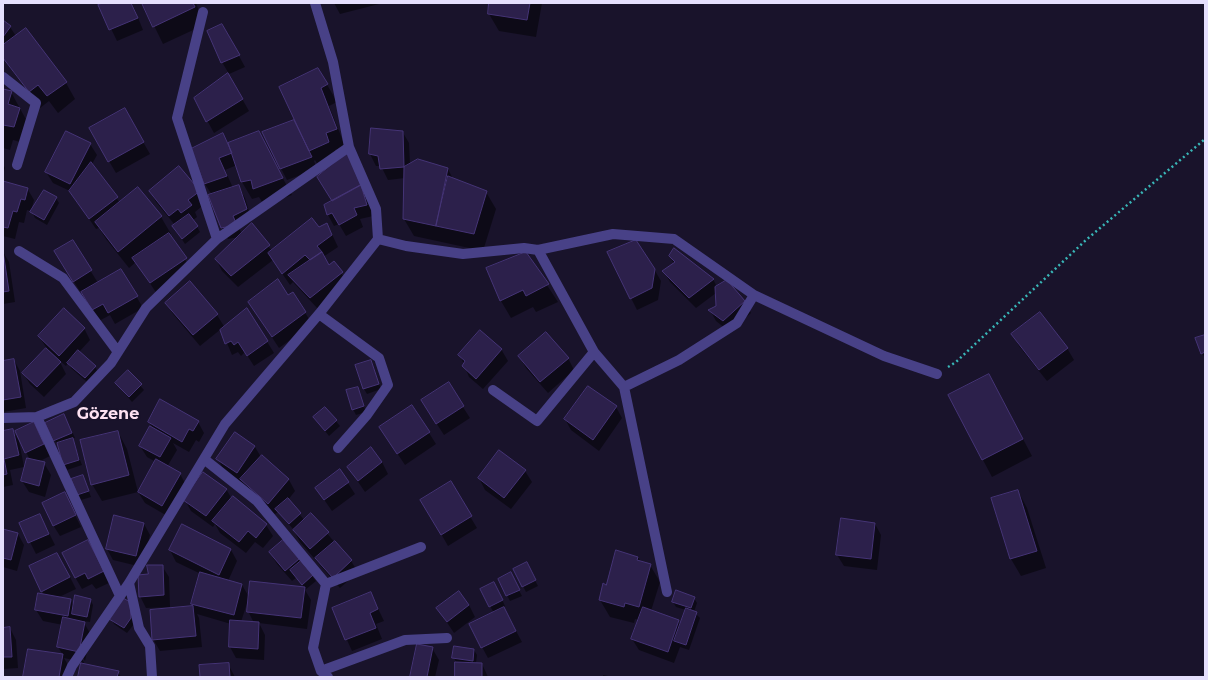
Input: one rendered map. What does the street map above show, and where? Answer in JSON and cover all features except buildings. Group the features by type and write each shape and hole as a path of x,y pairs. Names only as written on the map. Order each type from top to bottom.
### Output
{"street":[{"path":"67,677 72,666 130,583 225,424 319,314 378,239 376,209 349,146 333,62 315,3"},
{"path":"203,12 177,118 217,239"},
{"path":"3,78 36,103 17,164"},
{"path":"3,418 37,417 74,402 111,363 146,308 217,239 349,146"},
{"path":"378,239 406,246 463,254 524,248 538,250 613,234 674,239 754,296 884,356 937,374"},
{"path":"538,250 594,352 624,387 667,592"},
{"path":"19,251 63,278 118,352"},
{"path":"624,387 680,360 737,323 754,296"},
{"path":"319,314 378,358 388,385 367,415 338,448"},
{"path":"492,390 537,421 594,352"},
{"path":"37,417 120,596"},
{"path":"204,459 257,502 326,584"},
{"path":"326,584 421,547"},
{"path":"130,583 139,628 150,646 152,677"},
{"path":"326,584 313,648 324,674 406,640 447,638"}],"path":[{"path":"937,374 956,362 1086,240 1205,139"}],"district":[{"name":"Gözene","path":"108,414"}]}
